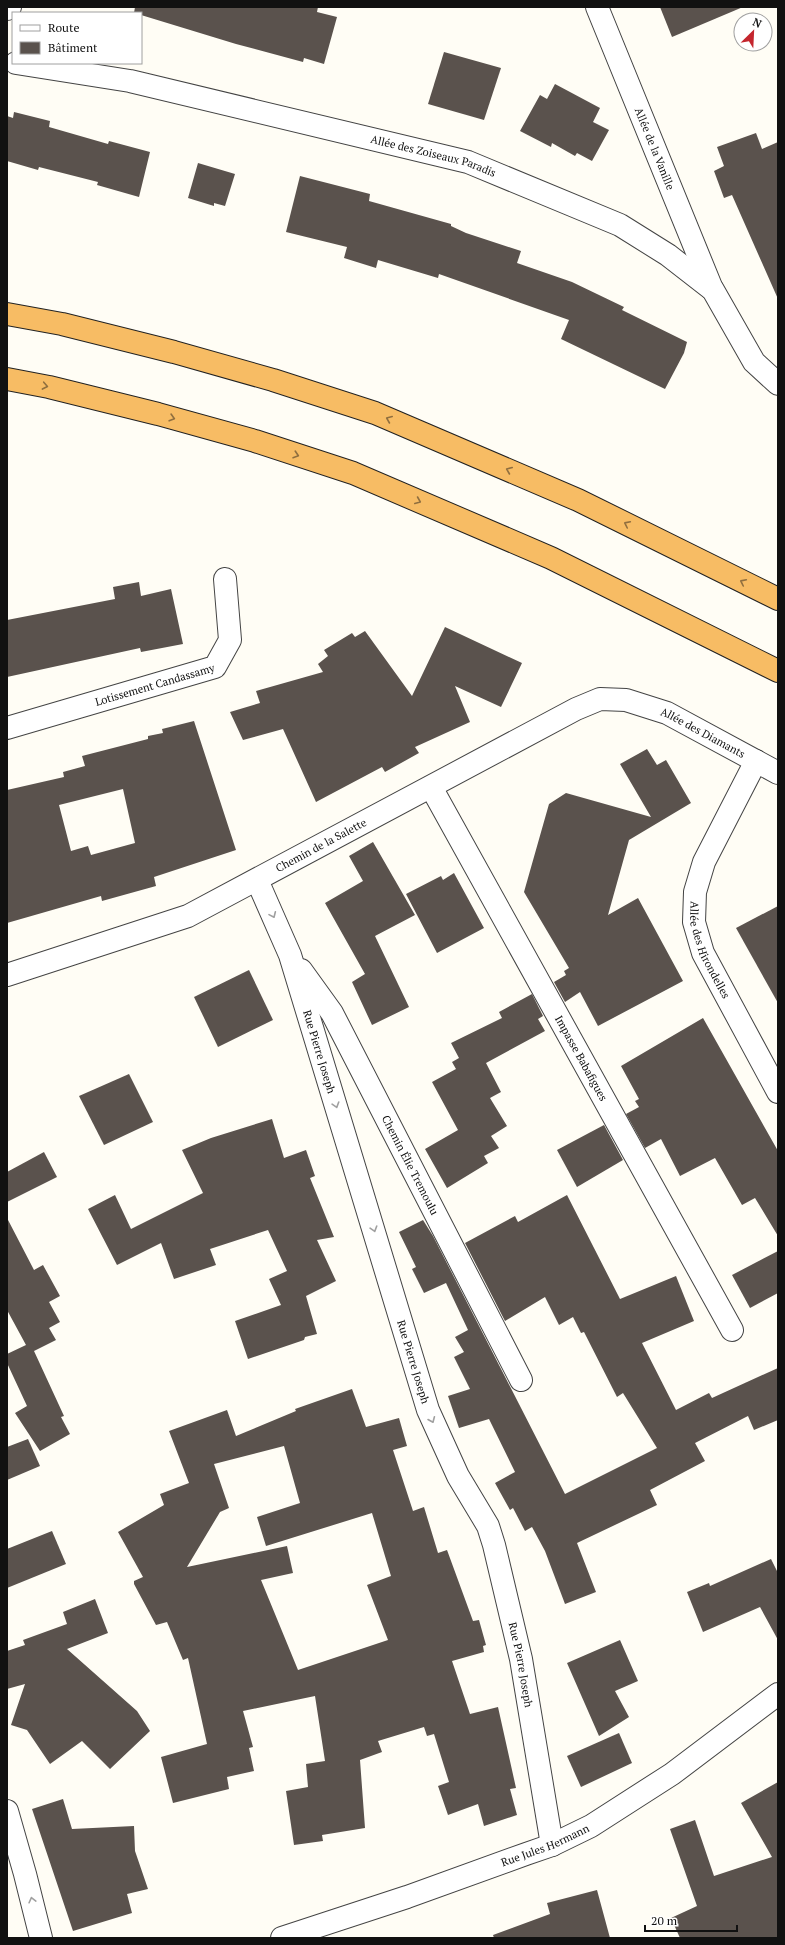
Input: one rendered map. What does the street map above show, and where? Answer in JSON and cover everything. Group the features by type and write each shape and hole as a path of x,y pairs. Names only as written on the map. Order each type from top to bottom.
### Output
{"highway":[{"path":"7,314 62,324 174,352 273,380 375,413 578,500 778,599"},
{"path":"7,379 49,387 158,414 255,441 353,473 551,558 778,670"}],"street":[{"name":"Allée de la Vanille","path":"597,7 713,290"},
{"name":"Allée des Zoiseaux Paradis","path":"20,64 130,81 468,162 620,225 668,255 713,290 754,362 778,384"},
{"name":"Lotissement Candassamy","path":"7,728 215,667 230,640 225,579"},
{"name":"Chemin de la Salette","path":"7,976 188,916 576,709 600,699 626,700"},
{"name":"Allée des Diamants","path":"626,700 667,713 778,773"},
{"name":"Allée des Hirondelles","path":"756,761 704,862 695,892 694,922 703,953 778,1092"},
{"name":"Impasse Babafigues","path":"431,787 732,1330"},
{"name":"Rue Pierre Joseph","path":"257,880 290,954 428,1410 458,1476 488,1526 494,1545 521,1659 552,1845"},
{"name":"Chemin Élie Tremoulu","path":"290,954 332,1013 521,1380"},
{"name":"Rue Jules Hermann","path":"282,1938 407,1897 552,1845 591,1826 672,1774 778,1694"},
{"path":"7,1811 41,1938"}],"building":[{"path":"135,7 318,7 317,12 337,17 324,64 304,58 303,62 236,44 142,15 142,12 134,12"},
{"path":"660,7 743,7 672,37"},
{"path":"444,52 501,68 484,120 428,104"},
{"path":"555,84 600,108 593,122 609,130 592,161 577,153 575,156 552,143 551,147 520,131 540,95 547,99"},
{"path":"14,112 50,121 49,127 108,144 109,141 150,152 139,197 97,185 98,182 39,167 38,170 7,161 7,116 13,118"},
{"path":"756,133 762,149 778,142 778,299 732,195 724,198 714,171 724,166 717,147"},
{"path":"198,163 235,174 225,206 214,203 214,206 188,198"},
{"path":"300,176 370,194 369,201 451,224 451,226 466,233 521,251 517,263 572,282 624,307 622,310 687,342 684,353 665,389 561,339 569,320 439,274 438,278 378,260 376,268 344,258 347,247 286,232"},
{"path":"139,582 141,596 171,589 183,644 141,652 140,648 7,677 7,620 115,599 113,587"},
{"path":"445,627 522,663 501,707 455,686 470,722 415,747 419,753 385,772 382,767 316,802 283,729 243,740 230,712 260,703 256,691 323,672 318,664 328,656 324,650 352,633 355,637 365,631 412,696"},
{"path":"194,721 236,850 154,877 156,886 102,901 101,896 7,923 7,790 64,777 63,772 85,766 82,756 148,739 148,736 163,733 162,729","holes":["123,789 135,843 91,855 88,846 71,851 59,805"]},
{"path":"647,749 657,765 666,760 691,803 629,840 608,915 638,898 683,981 598,1026 580,992 565,1002 554,982 566,975 564,971 569,968 524,892 549,804 566,793 651,817 620,764"},
{"path":"373,842 415,915 375,936 409,1007 372,1025 352,982 365,974 325,903 363,881 349,856"},
{"path":"454,873 484,928 437,953 406,894 441,876 443,880"},
{"path":"778,906 778,1003 736,928"},
{"path":"249,970 273,1020 218,1047 194,997"},
{"path":"532,994 543,1016 538,1019 545,1031 486,1063 501,1092 490,1098 507,1126 491,1136 499,1148 484,1156 488,1163 447,1188 425,1149 458,1130 432,1082 456,1069 452,1062 459,1058 451,1043 502,1018 499,1012"},
{"path":"703,1018 778,1151 778,1236 755,1198 742,1205 715,1158 680,1176 661,1139 645,1148 626,1114 639,1107 635,1101 639,1099 621,1066"},
{"path":"129,1074 153,1122 104,1145 79,1096"},
{"path":"272,1119 284,1158 306,1150 315,1176 310,1178 334,1237 317,1240 336,1281 306,1296 317,1334 305,1337 304,1340 248,1359 235,1321 281,1305 269,1279 287,1271 268,1230 210,1249 216,1265 174,1279 161,1243 117,1265 88,1209 115,1195 131,1229 203,1193 182,1150 211,1138"},
{"path":"604,1125 623,1160 577,1187 557,1150"},
{"path":"44,1152 57,1177 7,1202 7,1172"},
{"path":"567,1195 620,1299 676,1276 694,1321 642,1343 676,1410 709,1393 712,1398 778,1368 778,1420 754,1430 748,1416 695,1443 705,1461 650,1490 657,1505 577,1543 596,1592 565,1604 545,1551 532,1527 525,1531 513,1508 510,1510 495,1483 515,1472 489,1419 459,1428 448,1396 470,1389 454,1357 464,1352 455,1337 468,1330 446,1283 424,1293 412,1269 416,1267 399,1232 423,1220 433,1236 565,1494 657,1448 623,1393 617,1397 584,1332 581,1333 573,1317 559,1325 545,1297 505,1321 465,1243 515,1216 518,1222"},
{"path":"7,1218 34,1270 43,1265 60,1296 49,1302 60,1322 49,1328 56,1340 34,1351 64,1416 61,1417 70,1434 40,1451 15,1413 27,1406 7,1363 7,1354 26,1345 7,1310"},
{"path":"778,1251 778,1293 750,1308 732,1275"},
{"path":"352,1389 366,1427 399,1418 407,1446 393,1450 413,1511 424,1507 438,1553 447,1550 473,1621 479,1620 486,1645 483,1646 484,1652 452,1661 470,1714 498,1707 516,1788 510,1789 517,1815 484,1826 478,1804 448,1815 438,1786 449,1782 434,1734 427,1736 424,1727 378,1741 382,1752 360,1760 365,1828 322,1835 323,1841 294,1845 286,1791 308,1787 306,1764 325,1761 315,1696 243,1711 253,1747 249,1748 254,1771 227,1777 229,1789 173,1803 161,1757 207,1744 188,1658 183,1660 167,1622 156,1625 134,1584 134,1581 143,1577 118,1532 164,1505 160,1494 189,1483 169,1431 227,1410 236,1436 296,1411 295,1409","holes":["284,1446 300,1503 257,1517 266,1546 372,1513 391,1576 367,1585 388,1640 298,1670 261,1580 293,1573 287,1546 187,1567 220,1512 229,1508 214,1464"]},
{"path":"28,1439 40,1466 7,1480 7,1447"},
{"path":"52,1531 66,1564 7,1588 7,1549"},
{"path":"771,1559 778,1573 778,1640 760,1607 703,1632 687,1592 709,1583 710,1586"},
{"path":"95,1599 108,1633 67,1649 137,1711 150,1731 110,1769 82,1741 50,1764 27,1730 11,1725 25,1684 7,1689 7,1651 25,1645 23,1640 67,1624 63,1612"},
{"path":"620,1640 638,1681 615,1691 629,1717 599,1736 567,1663"},
{"path":"619,1733 632,1763 581,1787 567,1756"},
{"path":"778,1782 778,1938 680,1938 671,1918 697,1906 670,1829 695,1820 714,1876 772,1857 741,1803"},
{"path":"63,1799 72,1829 134,1826 135,1851 148,1889 127,1894 132,1913 73,1931 32,1809"},
{"path":"597,1890 610,1938 494,1938 493,1935 550,1914 547,1903"}]}
